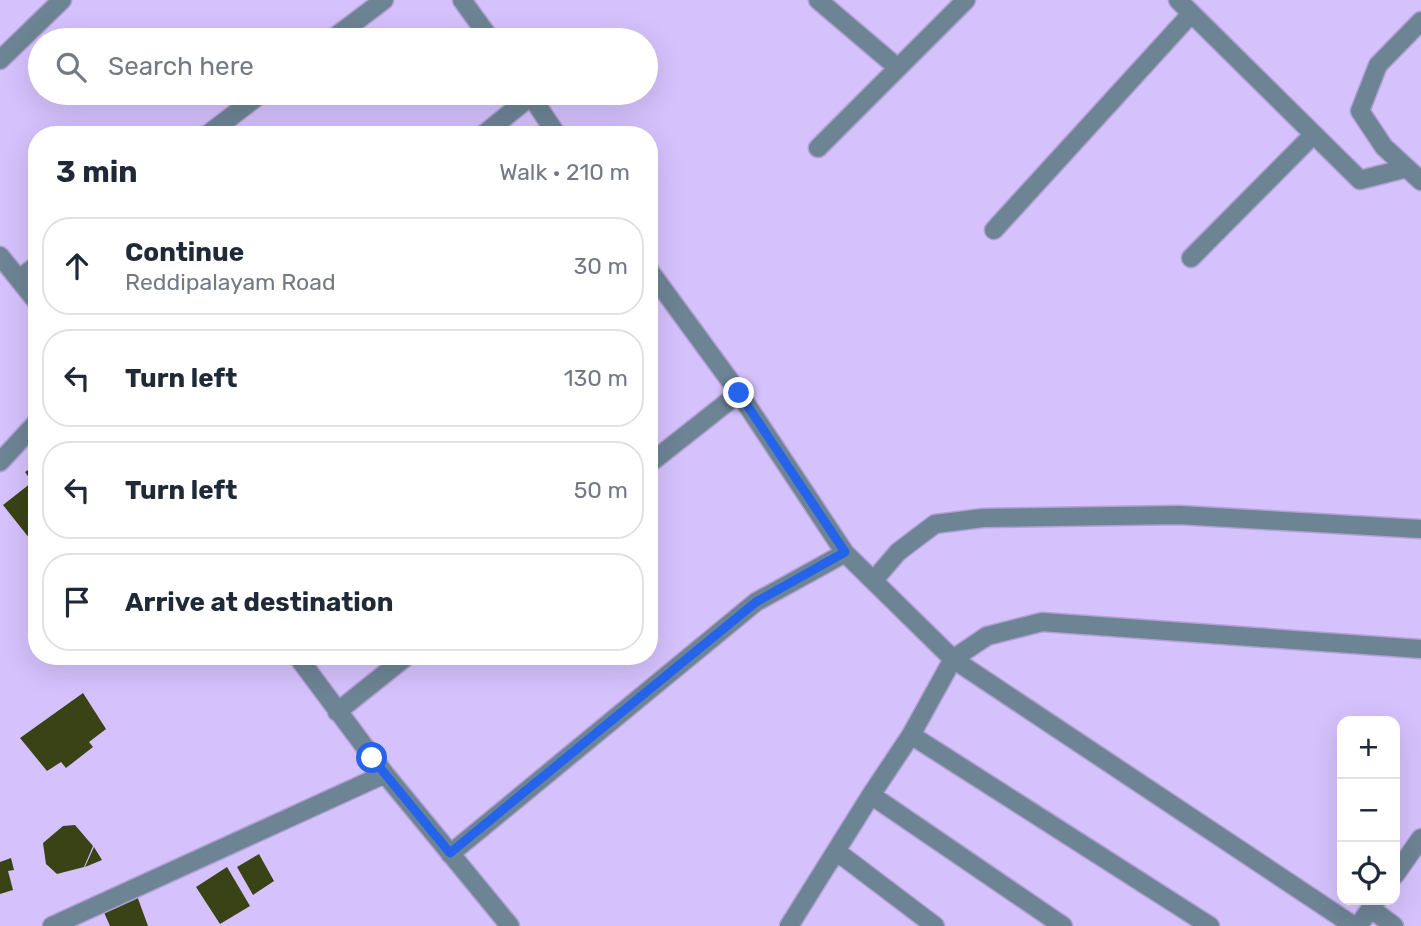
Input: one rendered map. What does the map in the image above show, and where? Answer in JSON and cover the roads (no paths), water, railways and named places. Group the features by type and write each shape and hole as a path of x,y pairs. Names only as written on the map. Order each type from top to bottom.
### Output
{"street":[{"path":"33,28 62,0"},
{"path":"347,28 384,0"},
{"path":"463,0 483,28"},
{"path":"818,0 898,68"},
{"path":"818,148 966,0"},
{"path":"1178,0 1360,180 1407,168"},
{"path":"994,230 1191,14"},
{"path":"1421,21 1378,65 1360,111 1384,147 1421,181"},
{"path":"0,60 28,33"},
{"path":"219,126 246,105"},
{"path":"494,126 518,105"},
{"path":"537,105 551,126"},
{"path":"1191,258 1314,135"},
{"path":"0,256 28,291"},
{"path":"19,279 28,272"},
{"path":"658,282 739,393 845,552 953,659 1356,926 1372,905"},
{"path":"658,457 739,393"},
{"path":"0,462 28,432"},
{"path":"874,580 898,552 935,524 984,518 1180,515 1421,529"},
{"path":"450,853 756,602 845,552"},
{"path":"789,926 911,735 953,659 986,636 1042,622 1421,649"},
{"path":"303,665 385,774 510,926"},
{"path":"337,712 396,665"},
{"path":"911,735 1210,926"},
{"path":"52,926 385,774"},
{"path":"871,795 1063,926"},
{"path":"1400,868 1421,838"},
{"path":"836,851 935,926"},
{"path":"1374,905 1394,926"}]}
